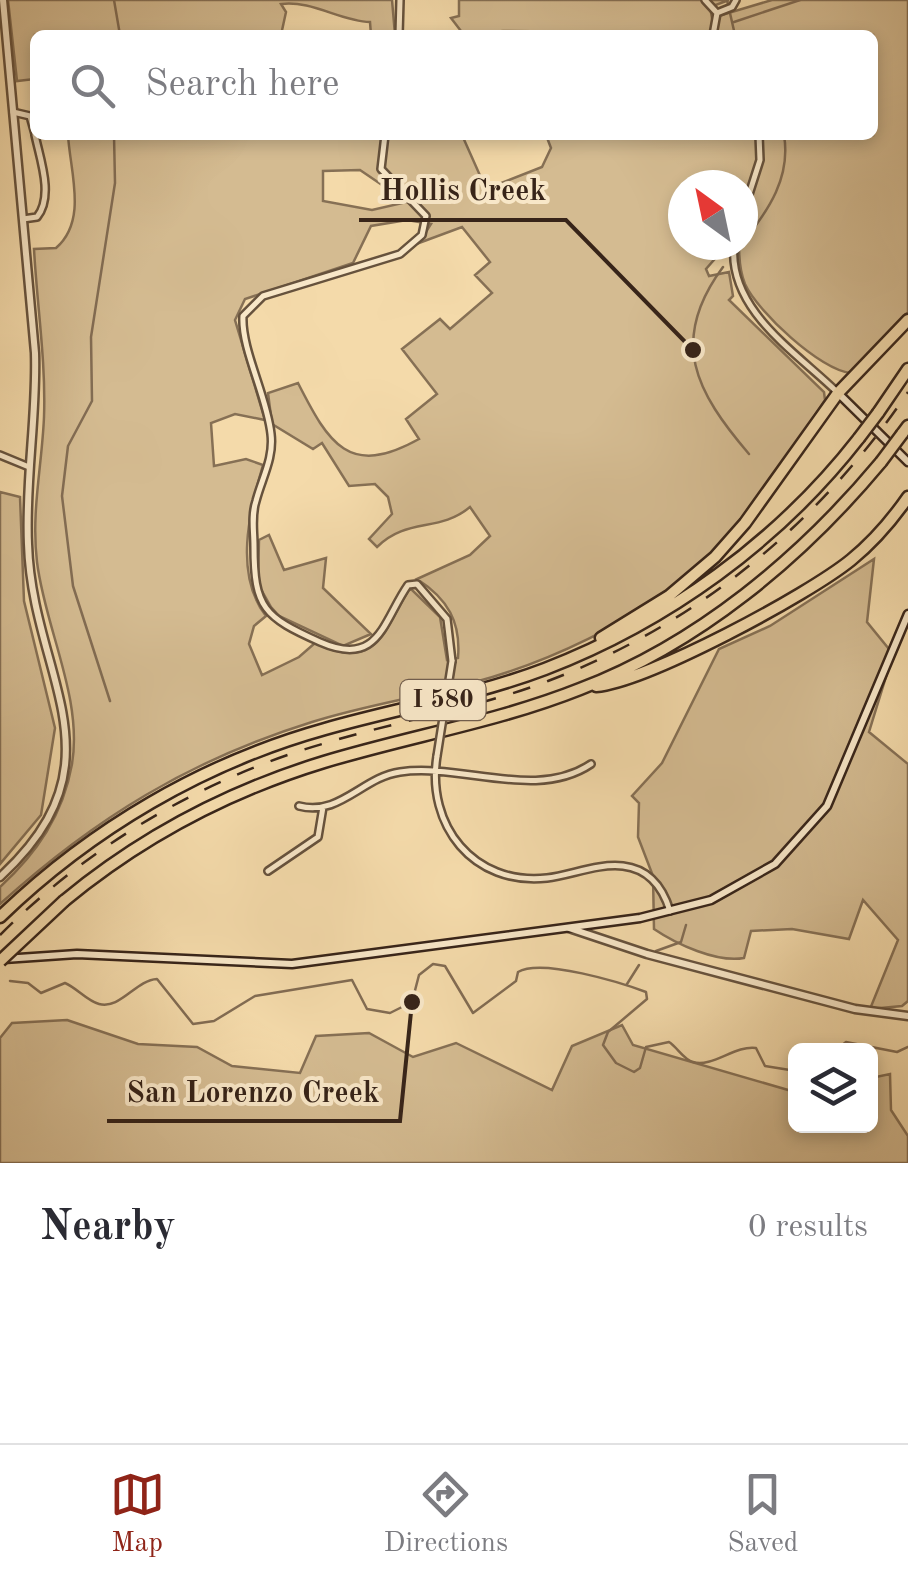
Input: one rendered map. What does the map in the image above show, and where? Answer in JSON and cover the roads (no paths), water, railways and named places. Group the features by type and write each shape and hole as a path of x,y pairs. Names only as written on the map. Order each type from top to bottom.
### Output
{"highway":[{"path":"562,662 669,596 715,557 745,523 838,394 908,320"},
{"name":"I 580","path":"0,916 104,832 227,764 304,736 474,692 562,662 647,620 724,570 796,509 859,438 908,369"},
{"name":"I 580","path":"0,960 64,901 148,841 255,786 336,759 509,715 585,688 672,643 752,588 814,535 905,430"},
{"path":"585,688 611,685 656,666 821,581 866,547 908,497"}],"street":[{"path":"0,876 48,821 67,758 67,728 33,587 28,545 29,467 36,403 3,0"},
{"path":"399,30 400,0"},
{"path":"704,0 717,14"},
{"path":"717,14 732,7 736,0"},
{"path":"714,30 717,14"},
{"path":"13,112 27,113 30,121"},
{"path":"23,219 37,217 43,209 44,180 36,140"},
{"path":"384,140 381,170 426,216 416,242 400,254 263,296 243,316 246,346 263,387 272,438 253,510 252,581 276,620 348,650 361,648 381,633 408,585 417,584 447,619 452,660 435,772 436,801 443,824 478,863 503,875 530,879 611,866 634,869 654,880 671,912"},
{"path":"757,170 759,140"},
{"path":"735,260 736,275 750,306 908,462"},
{"path":"0,455 29,467"},
{"path":"0,960 77,954 292,964 671,912 752,881 803,838 835,794 908,614"},
{"path":"300,806 324,808 385,775 435,772 554,780 591,764"},
{"path":"268,871 318,837 324,808"},
{"path":"568,928 647,954 856,1010 908,1016"}],"waterway":[{"path":"114,0 119,30"},
{"path":"727,0 734,30"},
{"path":"734,22 800,0"},
{"path":"110,701 73,586 62,496 68,446 92,401 91,337 115,183 114,140"},
{"path":"758,222 781,179 784,140"},
{"path":"723,267 696,319 696,365 715,409 749,454"},
{"path":"656,951 681,942 686,925"},
{"path":"10,981 28,983 41,993 65,983 107,1005 157,979 193,1024 214,1021 255,996 352,980 367,1009 390,1013 412,1002 419,975 433,964 445,966 473,1013 516,981 518,972 529,968 563,970 646,992 647,999 608,1032 603,1045 616,1063 634,1072 640,1068 646,1047 669,1042 693,1062 708,1062 756,1048 765,1066 788,1070"},
{"path":"627,984 639,965"},
{"path":"845,1043 851,1043"},
{"path":"878,1048 897,1052 908,1047"}],"railway":[{"path":"0,935 72,871 194,794 329,742 548,681 654,631 750,565 794,526 835,485 908,392"}],"place":[{"name":"Hollis Creek","path":"693,350"},
{"name":"San Lorenzo Creek","path":"412,1002"}]}
